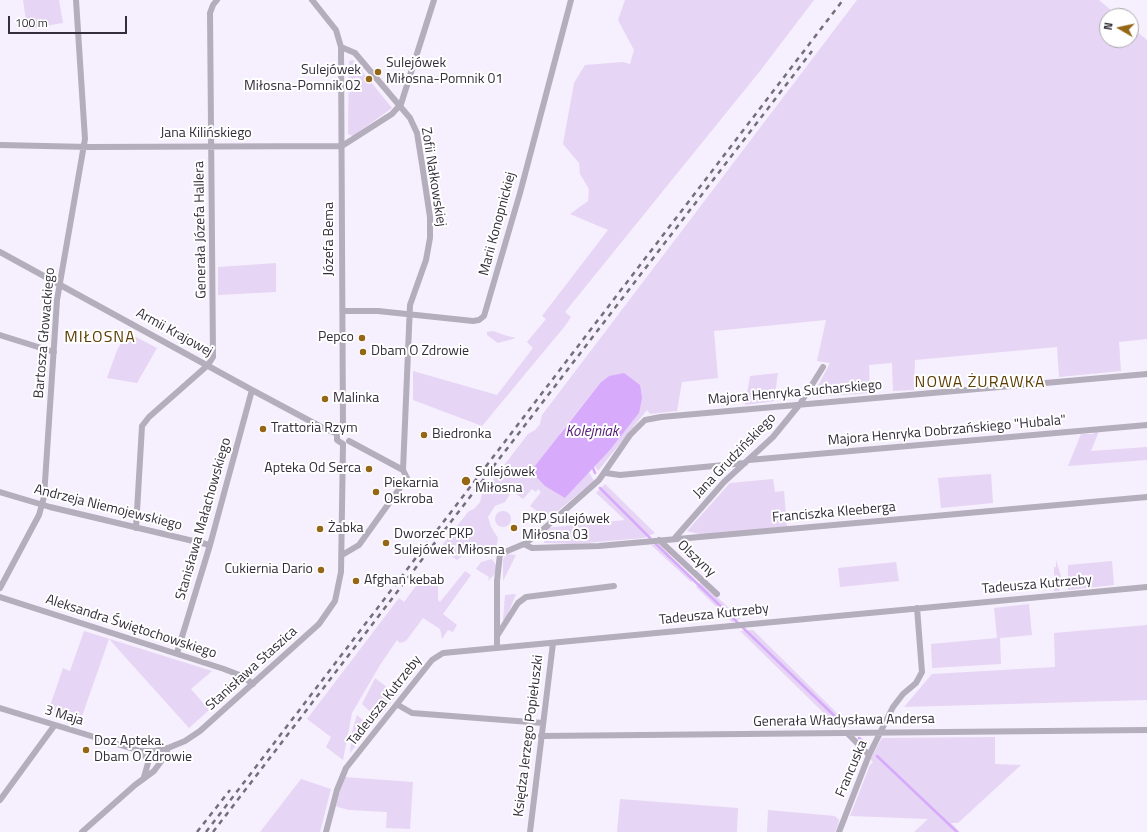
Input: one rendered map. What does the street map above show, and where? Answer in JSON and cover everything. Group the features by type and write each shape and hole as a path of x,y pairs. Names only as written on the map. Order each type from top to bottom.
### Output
{"street":[{"name":"Bartosza Głowackiego","path":"0,588 39,515 42,505 60,285 84,147 85,132 76,0"},
{"name":"Generała Józefa Hallera","path":"208,365 212,360 214,352 210,13 213,5 218,0"},
{"name":"Józefa Bema","path":"312,0 336,30 341,47 343,311 340,432"},
{"path":"342,146 392,114 400,106 434,0"},
{"name":"Marii Konopnickiej","path":"343,311 378,311 475,321 481,319 486,313 571,0"},
{"name":"Zofii Nałkowskiej","path":"341,47 355,53 410,118 417,133 430,225 428,252 412,296 410,314 403,470 406,475 405,482 359,545 342,555"},
{"name":"Jana Kilińskiego","path":"0,145 84,147 342,146"},
{"name":"Armii Krajowej","path":"0,252 325,429 340,432"},
{"path":"0,335 54,352"},
{"path":"136,528 142,426 149,417 208,365"},
{"name":"Jana Grudzińskiego","path":"674,539 724,482 773,437 800,404 823,367"},
{"name":"Majora Henryka Sucharskiego","path":"497,636 497,581 500,554 524,544 606,473 630,435 645,420 661,417 800,404 1147,374"},
{"name":"Stanisława Małachowskiego","path":"177,654 210,545 252,390"},
{"name":"Majora Henryka Dobrzańskiego \"Hubala\"","path":"606,473 620,475 1147,425"},
{"path":"340,432 348,434 349,441 343,444 337,442 340,432"},
{"path":"349,441 403,470"},
{"path":"342,555 343,444"},
{"name":"Andrzeja Niemojewskiego","path":"0,492 42,505 210,545"},
{"name":"Franciszka Kleeberga","path":"524,544 532,548 591,547 1147,497"},
{"name":"Olszyny","path":"659,540 717,594"},
{"name":"Stanisława Staszica","path":"168,748 185,741 200,731 319,624 327,615 335,601 340,585 342,555"},
{"path":"497,648 497,636 518,603 526,597 614,586"},
{"name":"Tadeusza Kutrzeby","path":"326,832 342,776 432,660 447,652 1147,587"},
{"name":"Aleksandra Świętochowskiego","path":"0,597 234,672 253,684"},
{"name":"Francuska","path":"839,832 869,755 893,707 903,694 916,683 922,672 917,608"},
{"name":"Księdza Jerzego Popiełuszki","path":"530,832 553,643"},
{"path":"398,705 412,713 543,723"},
{"name":"3 Maja","path":"0,708 124,747 142,751 168,748"},
{"path":"0,800 54,726"},
{"name":"Generała Władysława Andersa","path":"541,736 1147,730"},
{"path":"848,734 869,755"},
{"path":"82,832 144,777 154,771 165,756 168,748"},
{"path":"142,751 148,763 144,777"}],"shaded area":[{"path":"23,0 59,0 63,23 27,29"},
{"path":"625,0 814,0 760,71 565,312 571,317 565,326 482,426 413,400 413,371 497,395 533,348 527,342 546,319 542,316 608,230 570,214 588,201 589,189 580,174 579,163 563,144 574,83 585,65 623,62 630,64 634,50 618,20"},
{"path":"857,0 1099,0 1108,8 1099,8 1099,48 1139,48 1139,34 1147,40 1147,339 1119,342 1121,371 1059,377 1057,347 915,360 914,390 893,391 892,363 869,365 870,393 812,397 830,363 817,361 826,320 714,331 718,378 682,382 677,411 650,414 647,410 598,471 595,466 639,413 609,376 601,382 560,433 565,498 589,472 594,481 554,514 538,523 530,518 536,510 530,506 541,492 538,489 536,492 532,489 523,499 512,491 505,502 495,506 488,517 491,527 498,538 496,549 484,548 463,555 457,560 440,548 468,512 475,508 480,502 482,494 528,434 535,430 540,424 542,415"},
{"path":"353,60 392,108 353,136 348,134 349,61"},
{"path":"276,263 276,292 218,295 218,267"},
{"path":"493,331 516,338 498,343 487,335 487,332"},
{"path":"126,332 157,348 137,383 107,378 116,353"},
{"path":"778,373 774,401 745,405 750,376"},
{"path":"1094,431 1099,431 1091,451 1147,447 1147,460 1068,466 1081,434 1093,434"},
{"path":"991,474 993,503 941,508 938,478"},
{"path":"773,479 775,492 784,491 787,527 703,535 687,531 730,483"},
{"path":"605,484 655,533 644,538 573,544 544,543 545,528 625,520 596,493"},
{"path":"503,511 509,513 511,519 509,525 503,527 497,525 495,519 497,513"},
{"path":"658,544 694,579 691,582 651,545"},
{"path":"506,554 516,555 503,581 503,560"},
{"path":"492,559 496,565 496,570 494,575 488,581 489,577 476,569 481,562"},
{"path":"1056,560 1062,580 1059,591 1054,591 1054,567 1056,567"},
{"path":"1112,561 1114,585 1068,590 1068,565"},
{"path":"896,562 899,581 840,587 838,568"},
{"path":"465,571 471,575 443,614 457,625 453,632 448,630 442,639 440,629 423,618 406,641 400,643 397,640 380,665 352,713 343,760 326,747 331,737 307,719 399,598 404,602 424,575 438,586 438,600 440,602"},
{"path":"701,582 741,619 732,622 696,587"},
{"path":"516,594 507,616 503,621 505,595"},
{"path":"1029,604 1032,635 1000,638 1001,664 932,668 931,644 997,638 994,608"},
{"path":"1147,625 1147,700 904,707 932,674 1055,667 1054,633"},
{"path":"753,630 850,726 839,728 740,631"},
{"path":"84,631 212,671 191,689 209,710 189,728 109,639 81,719 49,709 63,668 70,671"},
{"path":"375,678 397,695 378,719 362,704"},
{"path":"357,715 371,727 350,753 352,732"},
{"path":"995,737 995,764 1021,765 958,823 951,823 960,832 914,832 928,819 850,816 870,765 873,762 870,759 882,738"},
{"path":"344,777 413,782 410,829 386,828 387,812 349,810 336,806"},
{"path":"301,779 331,789 320,832 260,832"},
{"path":"620,799 738,808 737,832 617,832"},
{"path":"768,810 835,816 839,820 835,832 767,832"}],"water":[{"name":"Kolejniak","path":"624,373 640,385 642,398 639,413 609,451 565,498 545,486 531,471 601,382 609,376"}],"waterway":[{"path":"593,468 595,473"},
{"path":"600,488 650,538"},
{"path":"656,544 845,726"},
{"path":"859,738 866,744"},
{"path":"877,756 957,832"}],"railway":[{"path":"206,832 843,0"},
{"path":"213,832 812,51"},
{"path":"197,832 230,790"}],"place":[{"name":"Sulejówek Miłosna-Pomnik 01","path":"378,72"},
{"name":"Sulejówek Miłosna-Pomnik 02","path":"369,79"},
{"name":"Pepco","path":"362,338"},
{"name":"Dbam O Zdrowie","path":"363,352"},
{"name":"Malinka","path":"325,399"},
{"name":"Trattoria Rzym","path":"263,429"},
{"name":"Biedronka","path":"424,435"},
{"name":"Apteka Od Serca","path":"369,469"},
{"name":"Sulejówek Miłosna","path":"466,481"},
{"name":"Piekarnia Oskroba","path":"376,492"},
{"name":"PKP Sulejówek Miłosna 03","path":"514,528"},
{"name":"Żabka","path":"320,529"},
{"name":"Dworzec PKP Sulejówek Miłosna","path":"386,543"},
{"name":"Cukiernia Dario","path":"321,570"},
{"name":"Afghan kebab","path":"356,581"},
{"name":"Doz Apteka. Dbam O Zdrowie","path":"86,750"}],"district":[{"name":"MIŁOSNA","path":"100,338"},
{"name":"NOWA ŻURAWKA","path":"980,383"}]}
